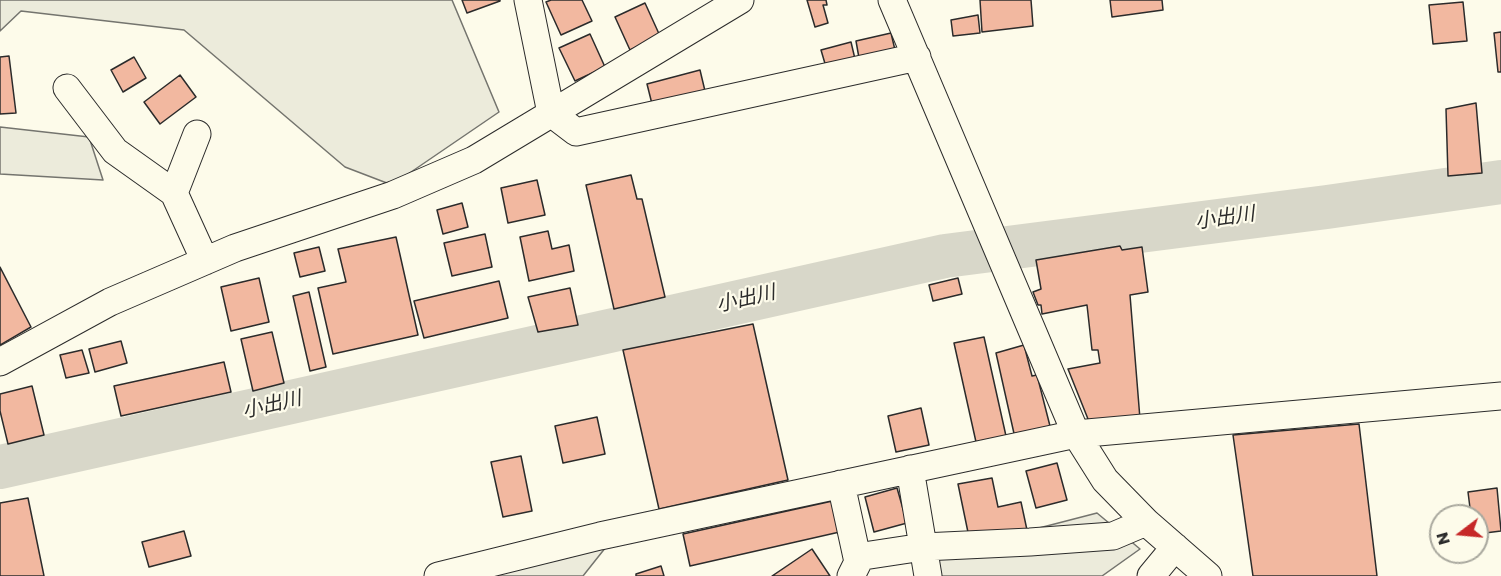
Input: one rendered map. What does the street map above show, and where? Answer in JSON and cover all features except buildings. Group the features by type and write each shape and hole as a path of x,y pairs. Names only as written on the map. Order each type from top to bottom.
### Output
{"street":[{"path":"528,0 551,113 576,132 917,57"},
{"path":"0,362 110,302 235,248 393,195 474,160 740,0"},
{"path":"892,0 1076,434 1105,480 1146,522 1208,576"},
{"path":"67,88 115,151 174,193 205,261"},
{"path":"174,193 197,134"},
{"path":"438,576 600,536 1076,434 1501,396"},
{"path":"910,469 928,576"},
{"path":"841,484 854,566 923,547 1113,536 1146,522"},
{"path":"1151,576 1175,547"}],"shaded area":[{"path":"0,0 452,0 499,112 392,185 345,167 184,30 21,11 0,31"},
{"path":"0,127 89,137 103,180 0,174"},
{"path":"1097,513 1140,549 1102,576 932,576 927,557"},
{"path":"606,547 583,576 490,576"}],"waterway":[{"name":"小出川","path":"0,467 945,256 1327,207 1501,182"}]}
